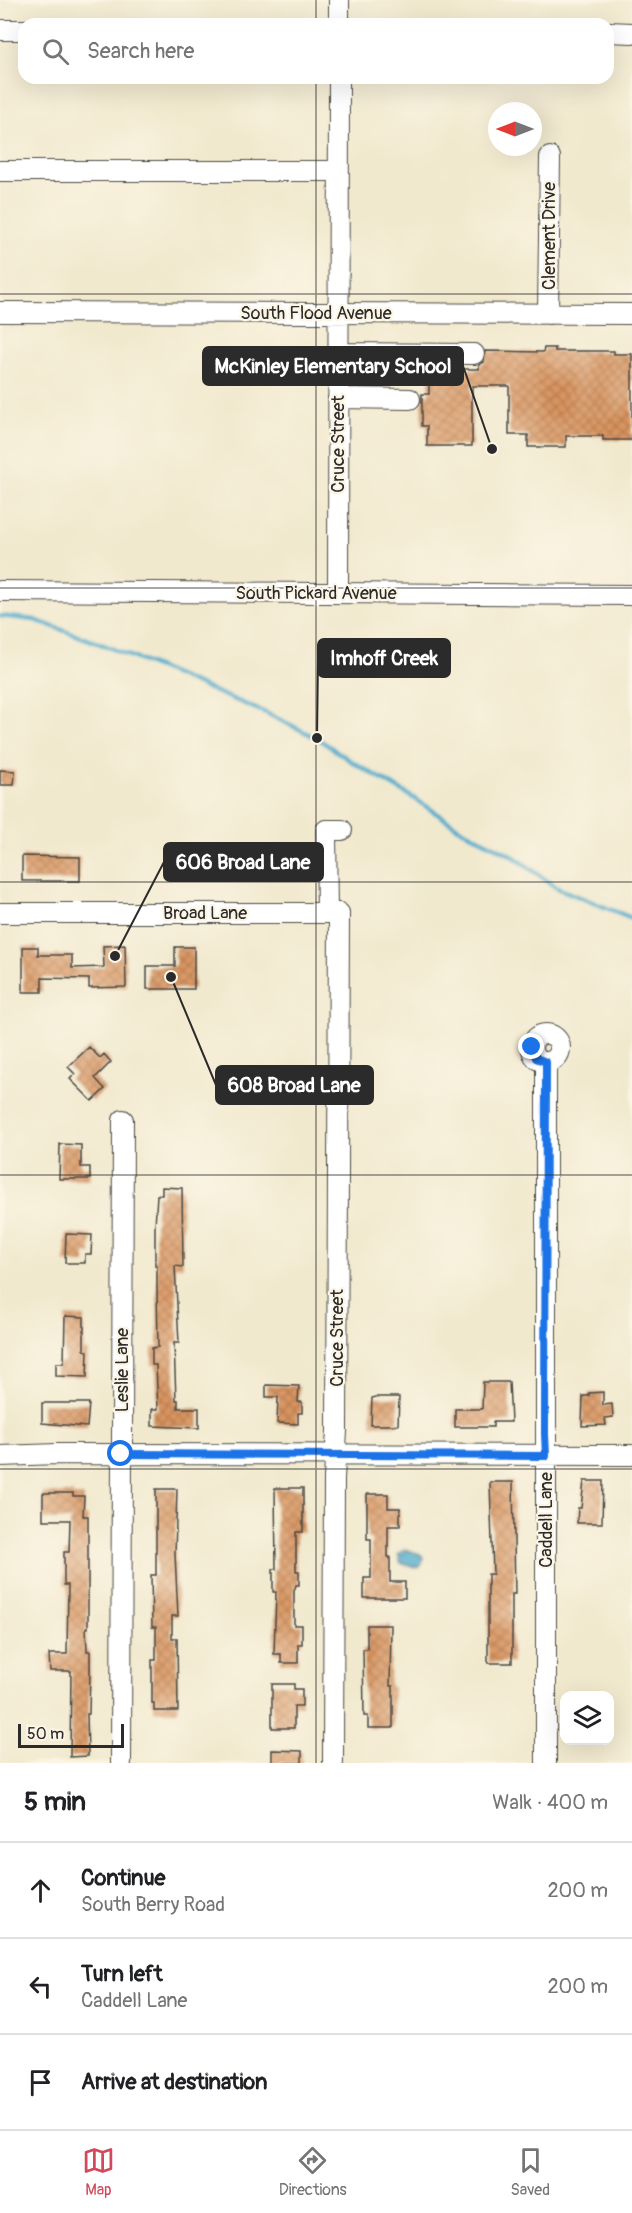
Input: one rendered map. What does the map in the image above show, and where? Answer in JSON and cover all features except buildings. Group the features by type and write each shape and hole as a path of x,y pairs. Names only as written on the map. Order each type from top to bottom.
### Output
{"street":[{"path":"339,0 339,18"},
{"path":"0,30 18,30"},
{"path":"614,32 632,33"},
{"name":"Cruce Street","path":"338,593 339,84"},
{"name":"Clement Drive","path":"548,314 550,158"},
{"path":"0,171 339,171"},
{"name":"South Flood Avenue","path":"0,312 632,314"},
{"path":"338,353 474,354"},
{"path":"338,398 410,399"},
{"name":"South Pickard Avenue","path":"0,591 632,595"},
{"name":"Cruce Street","path":"333,1763 334,830"},
{"name":"Broad Lane","path":"0,913 333,913"},
{"name":"Caddell Lane","path":"546,1062 546,1763"},
{"name":"Leslie Lane","path":"121,1763 123,1120"},
{"path":"0,1456 121,1454 632,1455"}],"water":[{"path":"405,1549 420,1554 424,1558 420,1567 415,1568 401,1563 398,1554"}],"waterway":[{"path":"0,616 35,620 106,646 266,713 317,738 459,828 513,856 557,888 632,918"}],"place":[{"name":"McKinley Elementary School","path":"492,449"},
{"name":"Imhoff Creek","path":"317,738"},
{"name":"606 Broad Lane","path":"115,956"},
{"name":"608 Broad Lane","path":"171,977"}],"route":[{"path":"121,1454 546,1456 546,1062 534,1056 532,1047"}]}
